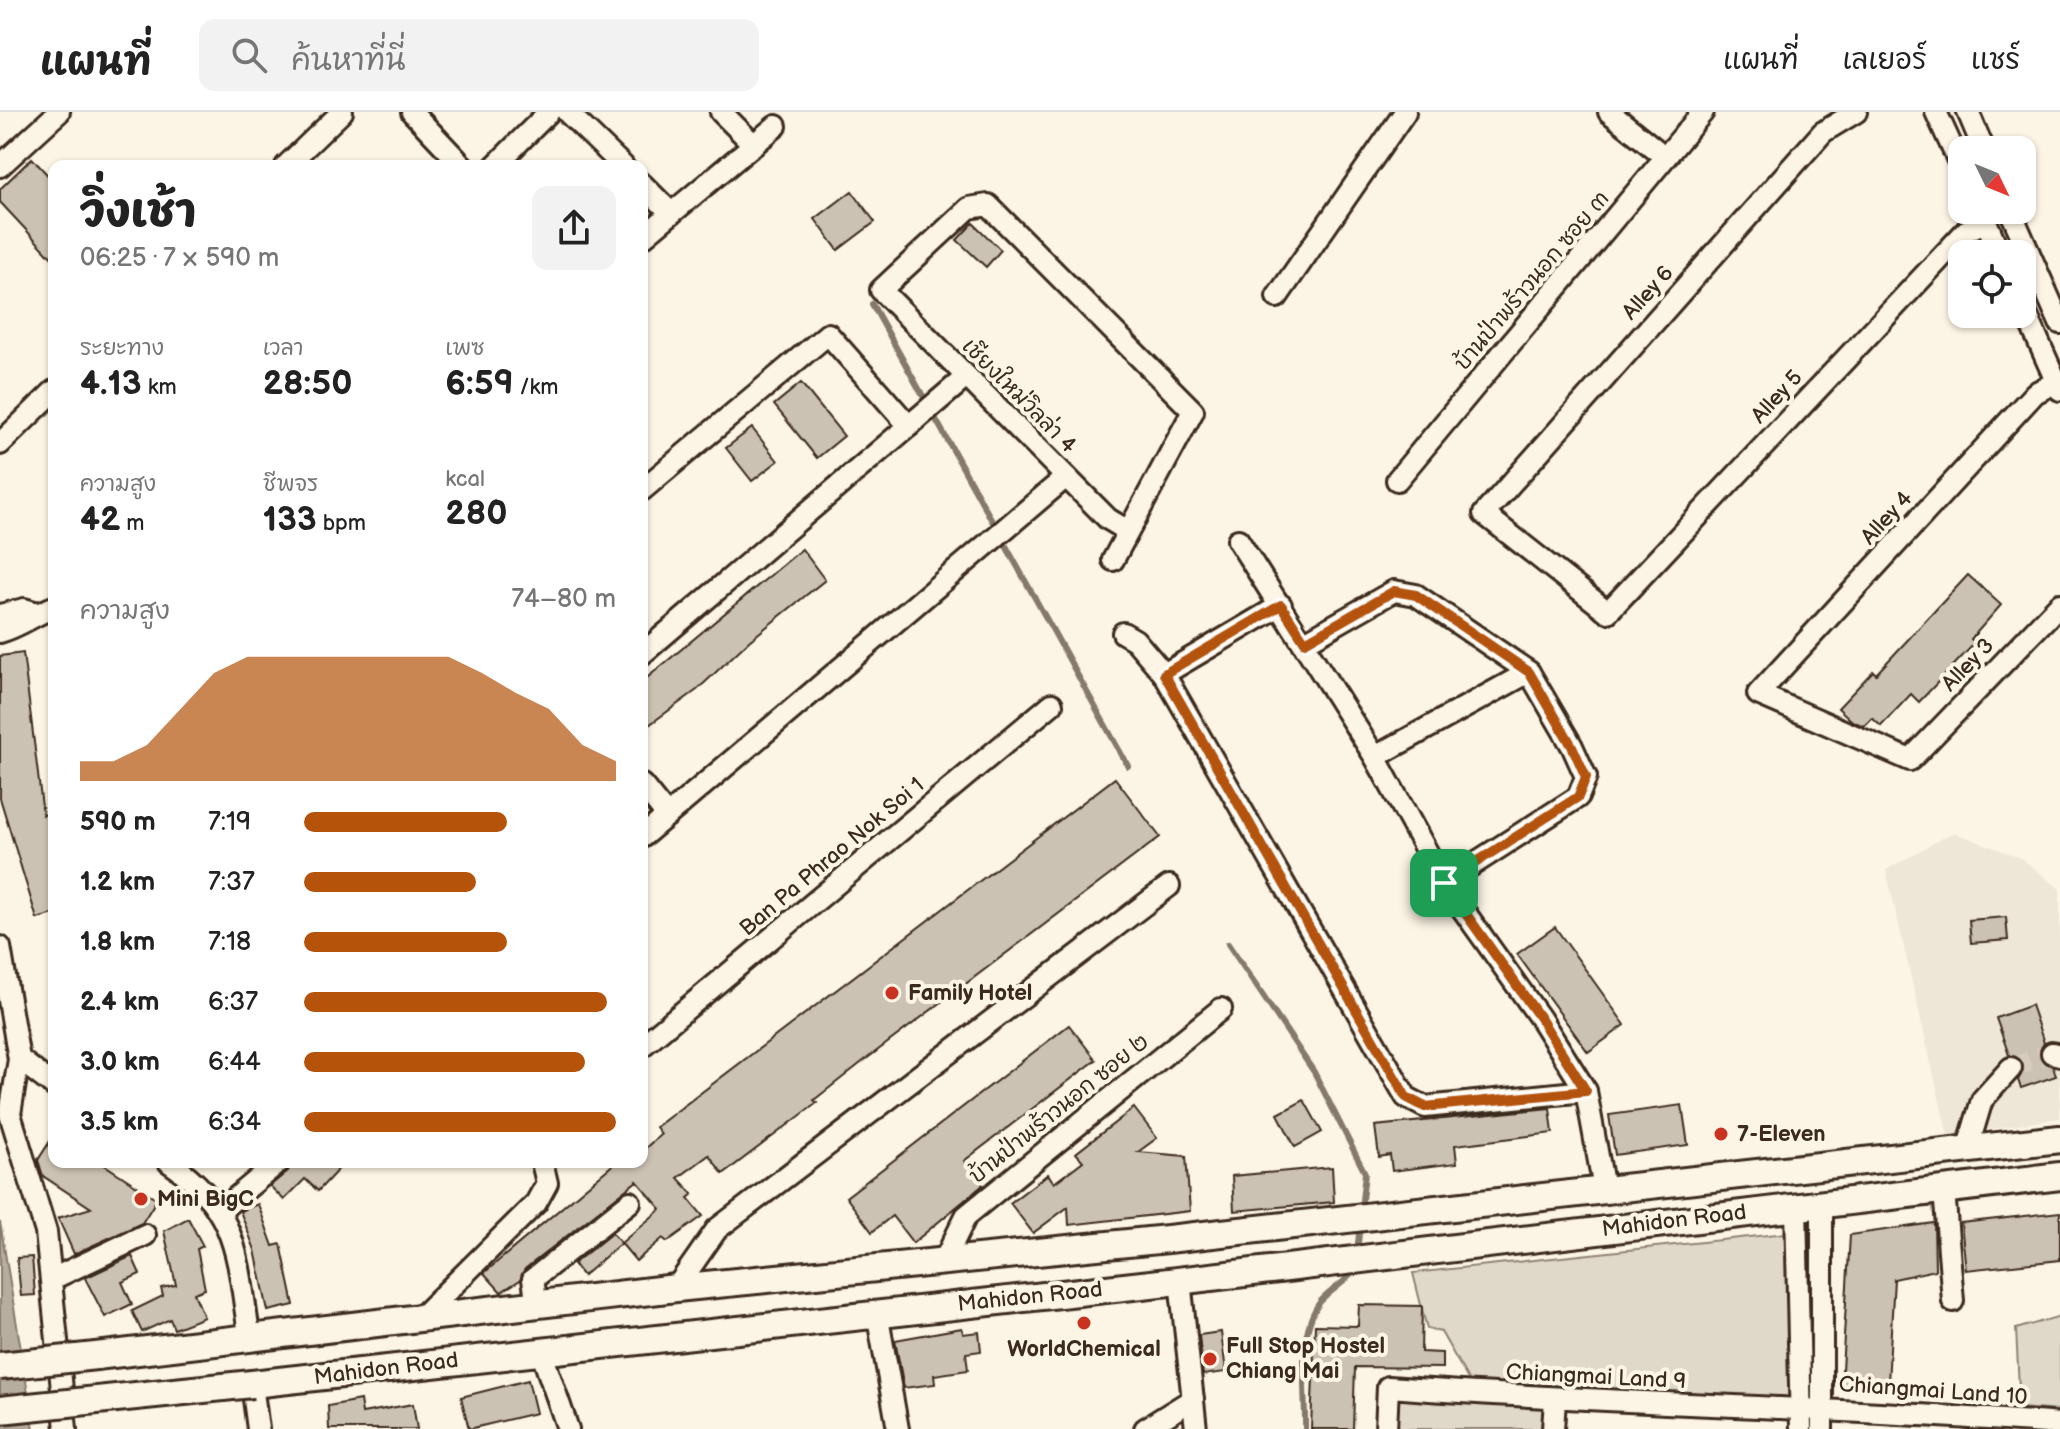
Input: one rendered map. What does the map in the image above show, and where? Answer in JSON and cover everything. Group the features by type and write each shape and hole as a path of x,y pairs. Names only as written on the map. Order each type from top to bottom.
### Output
{"main road":[{"name":"Mahidon Road","path":"0,1366 250,1340 676,1288 1337,1220 2060,1139"},
{"name":"Mahidon Road","path":"0,1410 1175,1281 2060,1176"}],"street":[{"path":"0,166 59,112"},
{"path":"292,160 342,112"},
{"path":"412,112 457,160"},
{"path":"501,160 549,112"},
{"path":"567,112 617,160"},
{"path":"721,112 754,145"},
{"path":"1277,297 1405,112"},
{"path":"1609,112 1665,157"},
{"name":"บ้านป่าพร้าวนอก ซอย ๓","path":"1397,480 1703,112"},
{"name":"Alley 6","path":"1608,612 1484,514 1823,132 1856,112"},
{"path":"1936,112 1948,138"},
{"path":"1968,112 1978,136"},
{"path":"648,233 776,126"},
{"path":"648,190 671,213"},
{"name":"เชียงใหม่วิลล่า 4","path":"988,205 1193,411 1128,531 1108,519 966,377 881,290 969,208 988,205"},
{"name":"Alley 5","path":"1608,612 1974,224"},
{"path":"2016,224 2060,323"},
{"path":"2033,328 2058,386"},
{"path":"648,485 828,334 922,415"},
{"path":"648,649 966,377"},
{"name":"Alley 4","path":"1910,760 1758,694 2035,393 2058,386"},
{"path":"0,444 48,397"},
{"path":"648,832 1066,477"},
{"path":"1113,560 1128,531"},
{"path":"1238,540 1375,757 1444,883 1540,1018 1586,1091 1604,1189"},
{"path":"1305,642 1394,591 1416,595 1529,672 1572,746 1586,777 1578,797 1444,883"},
{"name":"Alley 3","path":"1910,760 2060,604"},
{"path":"1164,674 1281,605"},
{"path":"0,615 24,609 46,610"},
{"path":"0,632 30,623 46,610"},
{"path":"1123,633 1135,640 1164,674 1406,1097 1425,1107 1586,1091"},
{"path":"1375,757 1529,672"},
{"name":"Ban Pa Phrao Nok Soi 1","path":"648,1041 1052,704"},
{"path":"648,792 667,816"},
{"path":"676,1288 717,1229 1169,886"},
{"path":"0,947 19,1059 10,1114 46,1232 66,1429"},
{"name":"บ้านป่าพร้าวนอก ซอย ๒","path":"944,1261 966,1216 1221,1009"},
{"path":"19,1059 48,1081"},
{"path":"1967,1150 1982,1100 2011,1068"},
{"path":"177,1168 204,1189 221,1210 235,1246 250,1340"},
{"path":"221,1210 272,1168"},
{"path":"420,1318 536,1203 547,1183 543,1168"},
{"path":"1944,1190 1953,1301"},
{"path":"537,1305 533,1279 630,1202"},
{"path":"1822,1204 1822,1429"},
{"path":"1796,1207 1801,1429"},
{"path":"52,1279 145,1235"},
{"path":"1175,1281 1188,1401 1196,1429"},
{"path":"877,1313 898,1429"},
{"path":"541,1351 568,1429"},
{"path":"252,1384 258,1429"},
{"name":"Chiangmai Land 9","path":"1386,1429 1388,1387 1555,1400 1714,1407 1802,1407"},
{"path":"1553,1429 1555,1400"},
{"path":"1145,1429 1188,1401"},
{"path":"1186,1429 1188,1401"},
{"path":"1713,1429 1714,1407"},
{"name":"Chiangmai Land 10","path":"1802,1407 1918,1421 2060,1424"}],"shaded area":[{"path":"1953,832 2021,858 2060,889 2060,1118 1948,1136 1886,870"},
{"path":"0,1222 34,1429 0,1429"},
{"path":"1786,1233 1792,1399 1558,1392 1469,1381 1441,1332 1427,1329 1413,1273"},
{"path":"2060,1316 2060,1411 2020,1408 2016,1329"},
{"path":"1395,1394 1547,1405 1543,1429 1395,1429"}],"building":[{"path":"32,158 48,175 48,254 0,202 0,189"},
{"path":"852,191 875,222 838,250 815,219"},
{"path":"973,223 1001,250 986,267 957,240"},
{"path":"801,383 844,436 817,458 774,405"},
{"path":"752,428 778,461 752,481 726,448"},
{"path":"802,549 825,580 749,641 697,690 648,726 648,677"},
{"path":"1968,575 2001,605 1971,639 1975,643 1919,702 1911,694 1881,726 1872,718 1864,726 1852,721 1838,708 1873,671 1876,674"},
{"path":"23,653 43,815 48,814 48,916 37,919 0,798 0,656"},
{"path":"1115,778 1160,837 861,1063 814,1100 817,1103 723,1174 709,1155 678,1178 693,1194 688,1198 703,1216 667,1242 663,1238 636,1261 621,1243 661,1209 637,1181 525,1269 520,1280 501,1292 484,1273 609,1168 648,1168 648,1146 661,1134 656,1127"},
{"path":"2006,917 2008,940 1971,943 1969,920"},
{"path":"1555,927 1625,1025 1588,1052 1517,954"},
{"path":"2031,1005 2044,1043 2040,1057 2053,1067 2056,1076 2021,1088 2018,1080 2023,1063 2009,1055 1996,1018"},
{"path":"1069,1025 1096,1060 964,1161 983,1185 913,1243 892,1216 872,1232 846,1197"},
{"path":"1304,1100 1322,1132 1295,1147 1278,1114"},
{"path":"1682,1105 1688,1145 1615,1155 1609,1115"},
{"path":"1134,1108 1157,1138 1138,1152 1186,1156 1190,1211 1069,1225 1068,1207 1033,1233 1010,1203 1048,1174 1054,1183 1083,1161 1076,1153"},
{"path":"1550,1108 1553,1133 1455,1145 1457,1163 1392,1171 1390,1155 1379,1157 1375,1126"},
{"path":"48,1144 48,1168 109,1168 157,1199 142,1223 74,1254 58,1218 91,1208 43,1176 38,1160"},
{"path":"1332,1167 1334,1202 1234,1211 1232,1176"},
{"path":"289,1168 339,1168 318,1191 305,1179 284,1200 270,1186"},
{"path":"258,1204 273,1246 281,1244 294,1305 268,1311 255,1250 240,1211"},
{"path":"2060,1212 2060,1260 1966,1270 1961,1223"},
{"path":"188,1218 203,1246 197,1249 205,1289 194,1293 204,1317 174,1329 170,1319 142,1332 132,1311 163,1296 161,1288 176,1285 164,1231"},
{"path":"1934,1223 1935,1270 1894,1279 1888,1383 1841,1387 1850,1235"},
{"path":"612,1233 621,1243 583,1276 573,1264"},
{"path":"132,1256 140,1274 122,1282 132,1304 105,1317 85,1278"},
{"path":"32,1257 35,1295 21,1296 17,1258"},
{"path":"1359,1305 1422,1306 1421,1352 1442,1353 1442,1368 1355,1367 1353,1429 1311,1429 1315,1325 1358,1326"},
{"path":"962,1328 963,1334 979,1332 981,1351 966,1353 968,1370 934,1375 935,1384 904,1388 895,1340"},
{"path":"1221,1332 1226,1372 1203,1375 1199,1335"},
{"path":"528,1380 536,1413 469,1429 461,1397"},
{"path":"360,1400 362,1413 413,1404 417,1429 329,1429 328,1406"}],"waterway":[{"path":"872,304 1128,766"},
{"path":"1228,944 1314,1072 1365,1173 1361,1209"},
{"path":"1357,1253 1360,1224"},
{"path":"1305,1429 1304,1363 1308,1330 1320,1302 1356,1268"}],"tunnel":[{"path":"2011,1068 2052,1053"}],"place":[{"name":"Family Hotel","path":"892,993"},
{"name":"7-Eleven","path":"1721,1134"},
{"name":"Mini BigC","path":"141,1199"},
{"name":"WorldChemical","path":"1084,1323"},
{"name":"Full Stop Hostel Chiang Mai","path":"1210,1359"}],"route":[{"path":"1394,591 1416,595 1507,655 1529,672 1572,746 1586,777 1578,797 1444,883 1540,1018 1586,1091 1425,1107 1406,1097 1164,674 1281,605 1305,642 1394,591"}]}
